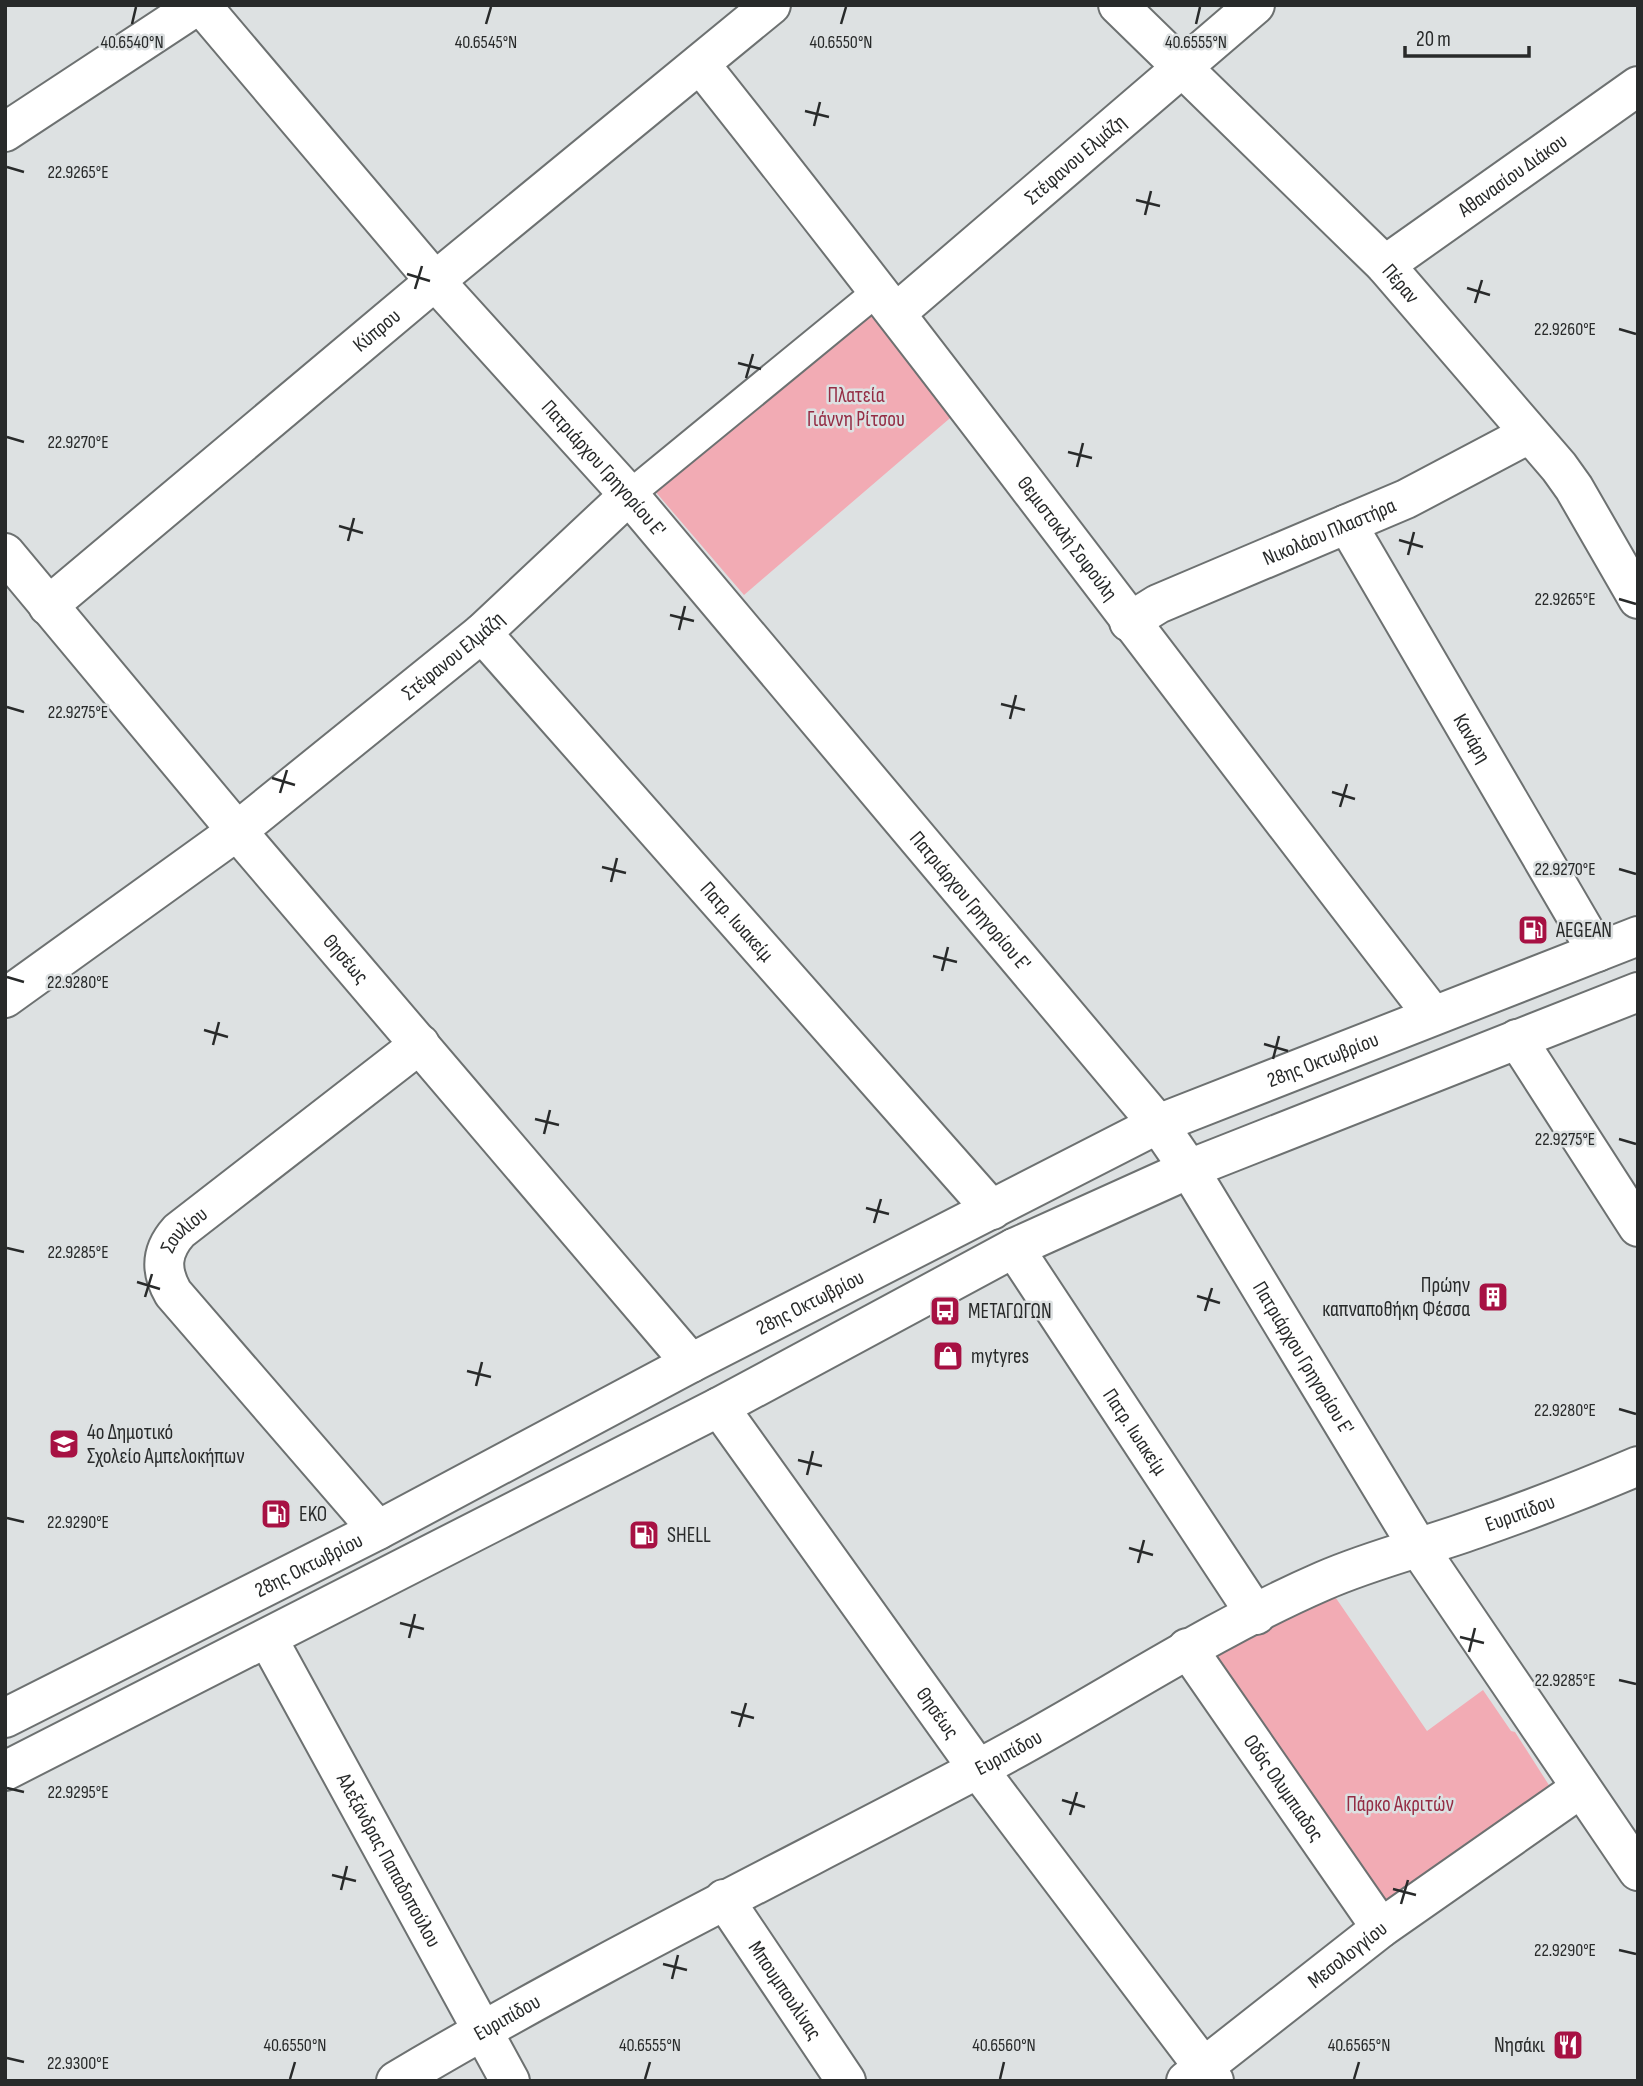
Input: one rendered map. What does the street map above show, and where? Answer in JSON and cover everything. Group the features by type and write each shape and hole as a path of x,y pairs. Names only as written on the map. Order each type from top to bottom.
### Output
{"street":[{"path":"5,132 200,5"},
{"name":"Πατριάρχου Γρηγορίου Ε'","path":"200,5 435,281 629,495 1158,1124 1189,1169 1418,1547 1638,1871"},
{"name":"Κύπρου","path":"48,606 435,281 771,5"},
{"name":"Πέραν","path":"1118,5 1385,265 1574,488 1638,599"},
{"name":"Στέφανου Ελμάζη","path":"5,998 237,831 482,633 629,495 888,301 1185,68 1255,5"},
{"name":"Θεμιστοκλή Σοφούλη","path":"700,64 888,301 1129,622 1432,1014"},
{"name":"Αθανασίου Διάκου","path":"1385,265 1638,86"},
{"name":"Νικολάου Πλαστήρα","path":"1129,622 1158,604 1406,499 1529,434"},
{"name":"Κανάρη","path":"1347,524 1597,952"},
{"name":"Θησέως","path":"5,553 237,831 691,1363"},
{"name":"Πατρ. Ιωακείμ","path":"482,633 992,1210"},
{"name":"28ης Οκτωβρίου","path":"5,1718 378,1530 691,1363 1158,1124 1432,1014 1638,936"},
{"path":"5,1771 719,1407 1014,1248 1189,1169 1638,992"},
{"path":"1517,1039 1638,1227"},
{"name":"Σουλίου","path":"378,1530 173,1293 163,1268 169,1241 178,1231 419,1044"},
{"name":"Πατρ. Ιωακείμ","path":"1014,1248 1256,1615"},
{"name":"Θησέως","path":"719,1407 1201,2076"},
{"name":"Ευριπίδου","path":"396,2081 481,2030 724,1899 978,1769 1187,1648 1322,1581 1582,1490 1638,1466"},
{"name":"Αλεξάνδρας Παπαδοπούλου","path":"268,1639 510,2081"},
{"name":"Οδός Ολυμπιαδος","path":"1187,1648 1381,1927"},
{"name":"Μεσολογγίου","path":"1201,2076 1381,1927 1581,1788"},
{"name":"Μπουμπουλίνας","path":"724,1899 846,2081"}],"green space":[{"name":"Πλατεία Γιάννη Ρίτσου","path":"866,307 956,413 744,595 654,490"},
{"name":"Πάρκο Ακριτών","path":"1327,1585 1427,1731 1483,1690 1511,1731 1515,1732 1554,1793 1382,1914 1198,1650"}],"place":[{"name":"AEGEAN","path":"1533,930"},
{"name":"Πρώην καπναποθήκη Φέσσα","path":"1493,1297"},
{"name":"ΜΕΤΑΓΩΓΩΝ","path":"945,1311"},
{"name":"mytyres","path":"948,1356"},
{"name":"4ο Δημοτικό Σχολείο Αμπελοκήπων","path":"64,1444"},
{"name":"EKO","path":"276,1514"},
{"name":"SHELL","path":"644,1535"},
{"name":"Νησάκι","path":"1568,2045"}]}
